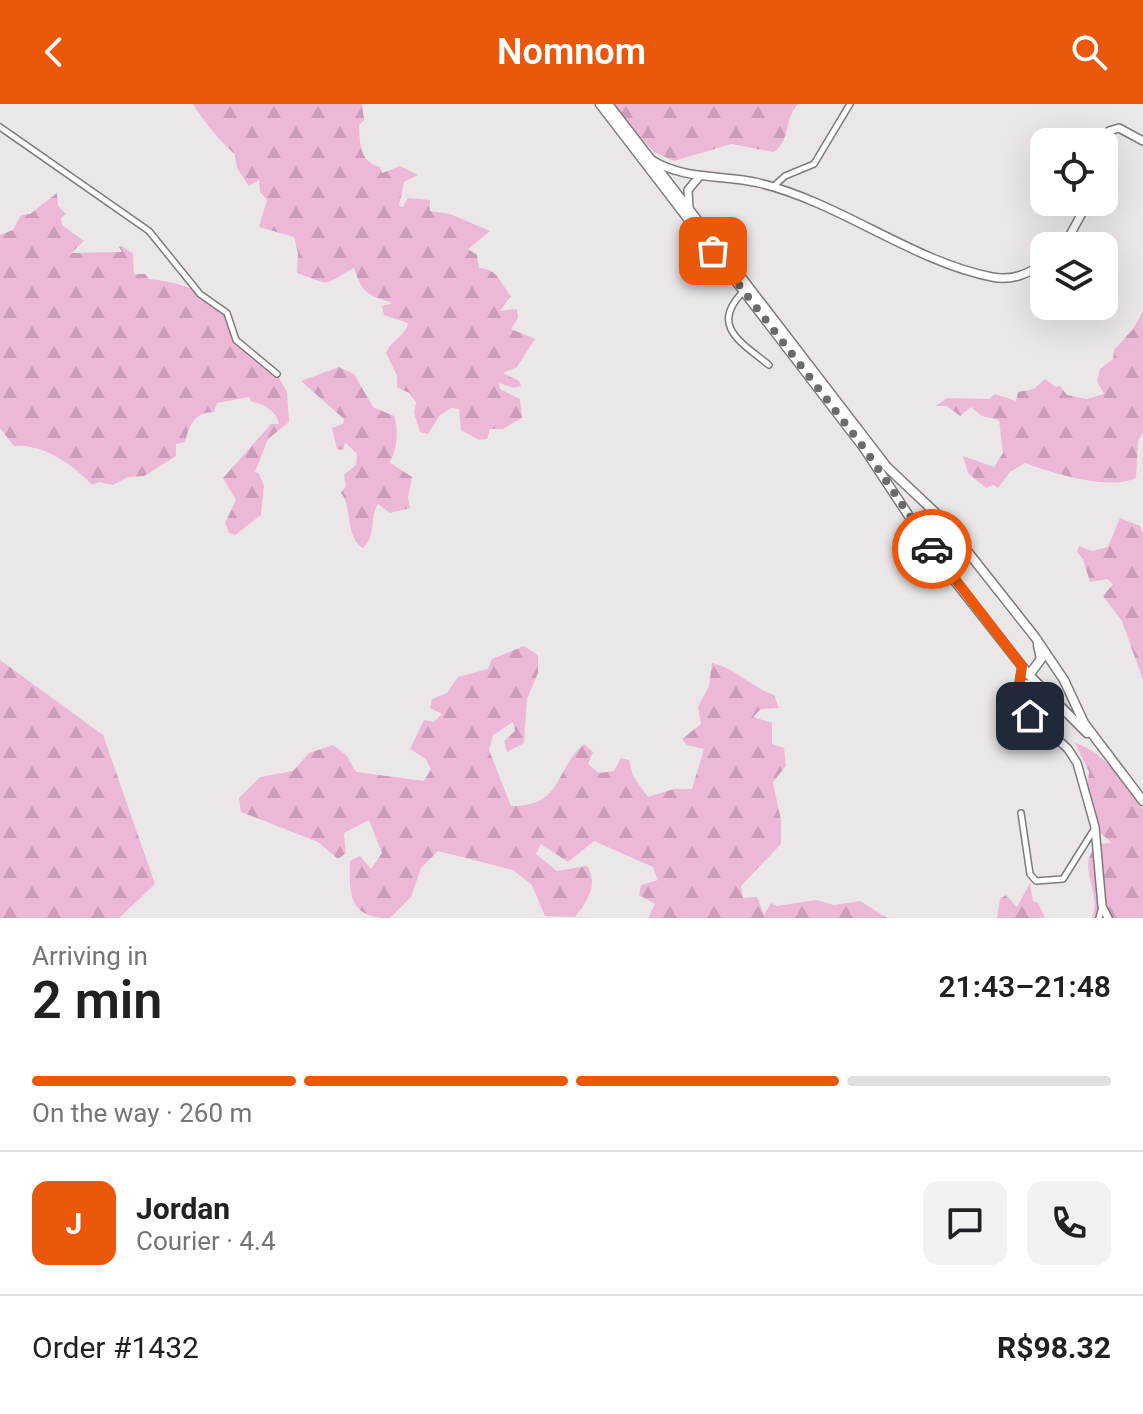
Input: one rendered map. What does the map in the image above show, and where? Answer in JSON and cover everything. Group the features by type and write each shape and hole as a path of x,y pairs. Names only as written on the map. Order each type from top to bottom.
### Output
{"main road":[{"path":"600,104 864,448 950,572 1029,675 1104,751"},
{"path":"608,104 887,467 941,518 1035,637 1104,751 1143,801"},
{"path":"950,572 936,544 938,535 948,533 965,548"},
{"path":"1029,675 1041,659 1035,637"},
{"path":"1021,685 1039,686"}],"street":[{"path":"773,187 785,176 814,164 850,104"},
{"path":"0,127 149,231 192,286 227,313 236,340 277,374"},
{"path":"1118,128 1143,141"},
{"path":"647,157 663,167 700,177 773,187 974,273 1012,278 1030,270"},
{"path":"691,213 688,190 700,177"},
{"path":"743,291 733,302 727,316 731,334 769,365"},
{"path":"1022,666 1020,704 1073,756 1095,827 1102,906 1099,918"},
{"path":"1021,685 1029,675"},
{"path":"1021,813 1030,874 1036,881 1063,879 1095,827"},
{"path":"1102,906 1108,918"}],"green space":[{"path":"193,104 362,104 364,120 359,125 364,156 380,167 382,173 400,166 418,175 404,182 399,206 403,207 408,198 430,200 430,211 450,214 490,231 468,249 477,255 479,268 495,274 511,296 500,311 517,309 518,318 511,329 535,339 517,367 503,373 519,381 521,386 514,388 499,383 500,389 520,399 522,418 503,429 490,429 487,439 479,440 461,430 459,409 451,408 440,415 428,434 420,432 414,413 416,402 409,393 397,387 397,376 386,353 408,323 384,315 382,306 393,303 367,292 354,268 327,282 297,273 298,253 294,237 259,227 267,200 260,192 259,180 249,186 237,168 235,154"},
{"path":"611,104 798,104 783,141 774,152 731,144 674,161 654,152"},
{"path":"57,193 58,206 66,214 61,218 62,225 84,241 71,253 122,252 119,247 122,246 133,254 134,274 145,274 149,279 181,285 213,300 228,315 249,352 272,365 287,392 289,422 268,439 255,472 264,486 261,515 235,535 229,533 225,523 236,500 223,478 271,424 279,424 269,409 252,402 249,397 217,403 214,412 202,414 194,421 185,442 176,444 176,456 144,476 128,477 113,485 99,482 92,485 57,457 35,448 14,446 0,428 0,235 13,230 21,215 30,214"},
{"path":"1143,311 1143,432 1138,441 1136,478 1111,483 1096,482 1025,463 1010,472 998,488 993,485 986,488 968,473 963,456 994,467 1003,453 999,420 982,416 971,407 960,416 947,406 936,406 947,398 989,399 995,394 1016,401 1018,392 1034,389 1045,379 1056,387 1060,386 1067,395 1087,399 1104,394 1097,381 1100,369 1113,359 1114,350 1133,329"},
{"path":"339,367 354,374 373,407 394,416 396,440 389,462 412,477 408,498 410,508 390,513 378,504 370,537 363,548 353,536 347,505 341,493 346,486 344,475 356,465 357,454 345,442 343,450 337,449 332,428 343,424 344,419 301,381"},
{"path":"1120,518 1140,526 1143,533 1143,680 1122,621 1103,596 1113,584 1107,579 1090,582 1083,559 1077,552 1079,546 1092,551 1108,547"},
{"path":"524,646 538,655 538,673 527,699 524,743 507,752 504,741 515,731 513,722 493,735 489,750 511,806 528,805 549,794 574,754 584,744 593,752 588,764 599,773 614,771 621,758 629,760 633,776 648,797 674,789 692,789 704,749 687,745 682,739 701,724 698,707 709,686 712,663 774,695 779,708 761,709 753,717 772,723 772,744 784,748 786,766 773,782 781,821 781,844 741,886 743,898 757,897 764,915 771,903 777,906 816,900 834,905 860,901 887,918 648,918 655,904 639,895 641,885 658,880 653,867 594,841 568,862 541,844 536,854 557,871 587,866 592,886 575,917 545,916 532,885 513,870 438,851 421,868 411,897 390,918 376,917 359,909 351,894 350,884 350,861 360,856 371,869 382,853 369,820 344,833 346,853 338,859 318,842 241,812 239,798 260,777 293,771 309,753 333,745 346,755 356,772 424,781 431,769 426,759 410,749 424,720 434,722 442,714 430,708 432,699 447,693 458,677 488,669 492,659"},
{"path":"0,660 103,735 155,884 119,918 0,918"},
{"path":"1075,743 1105,761 1140,803 1143,812 1143,918 1092,918 1094,898 1088,861 1098,844 1112,843 1097,830 1087,791 1089,772"},
{"path":"1030,883 1033,901 1038,903 1045,918 997,918 1000,899 1006,895 1017,907"}],"way so far":[{"path":"713,251 864,448 932,549"}],"route":[{"path":"932,549 1022,666 1018,697 1030,716"}]}
